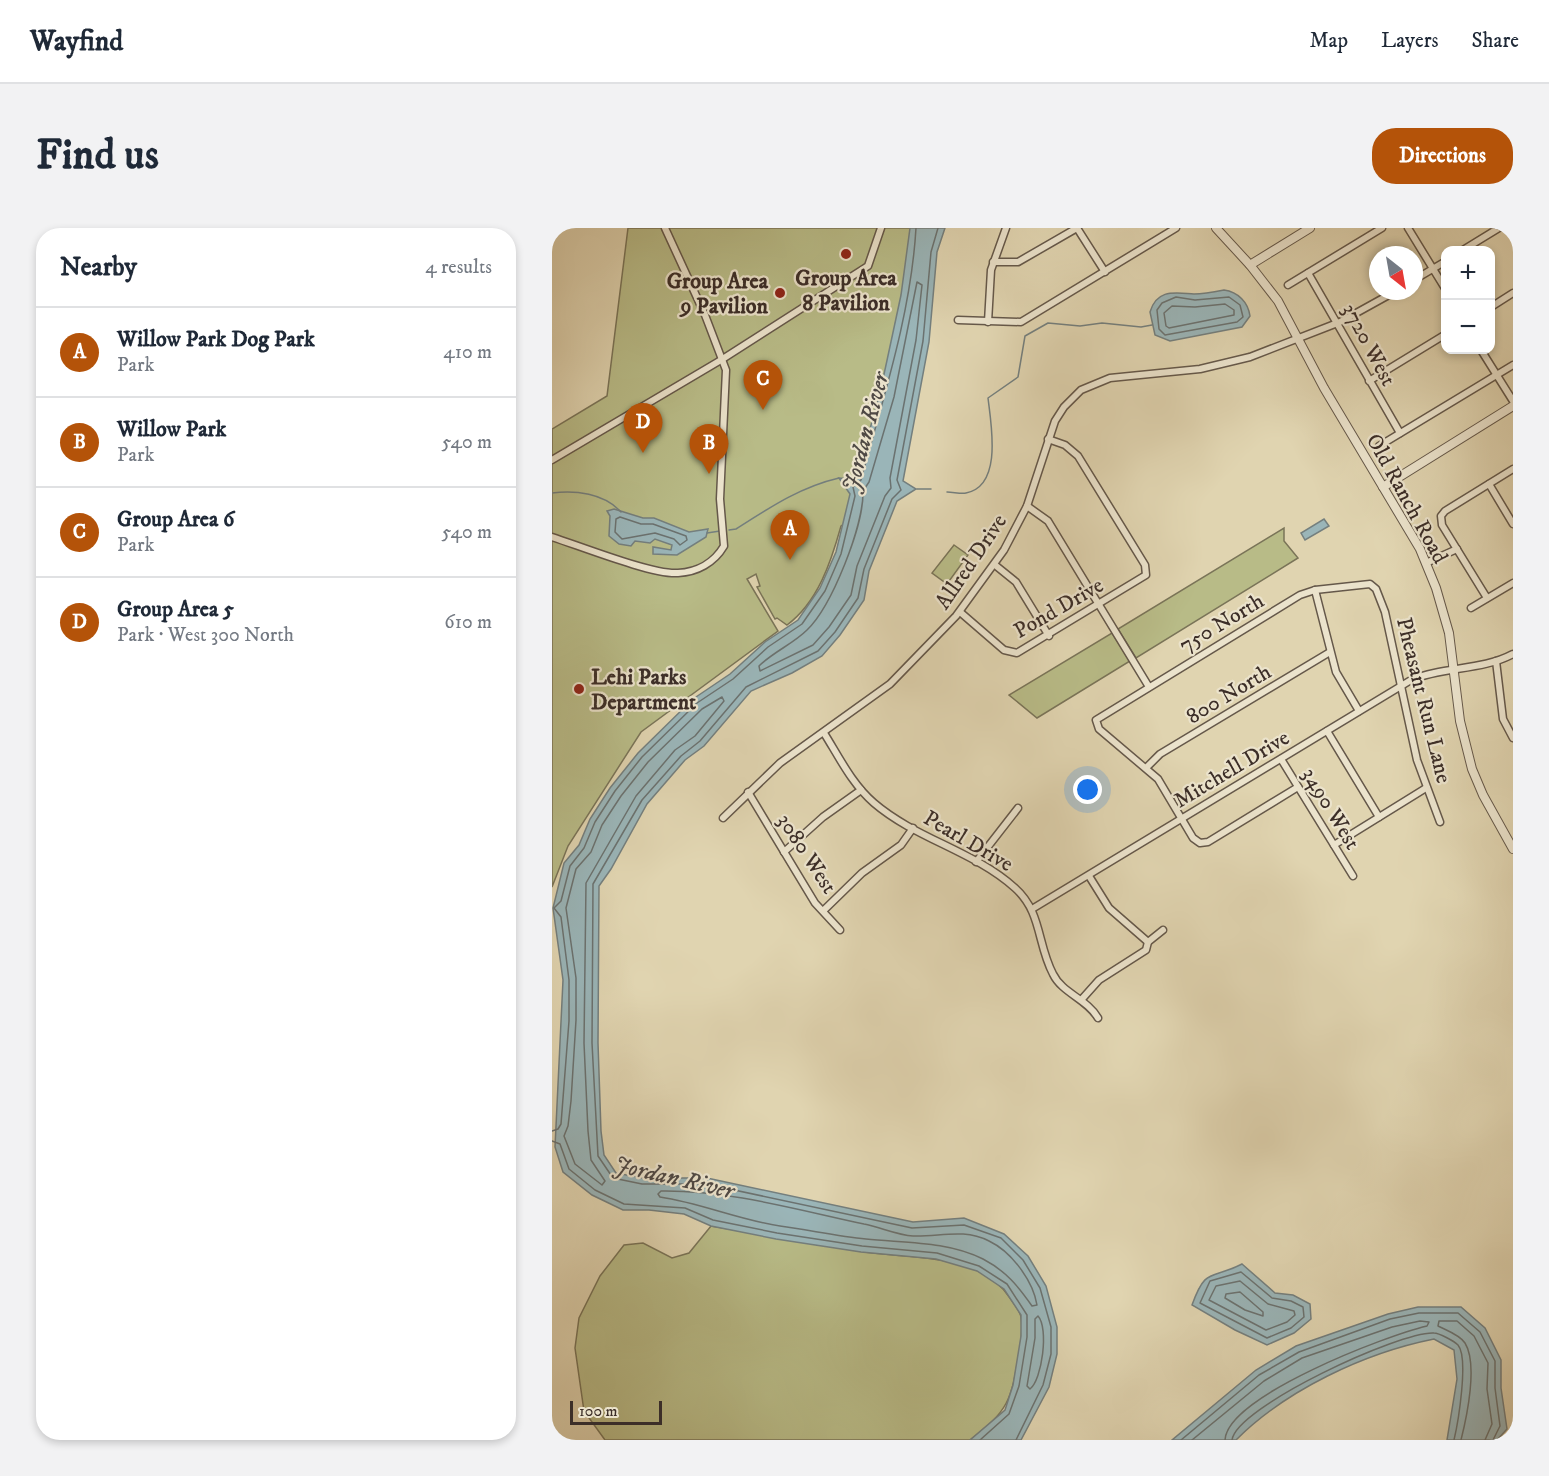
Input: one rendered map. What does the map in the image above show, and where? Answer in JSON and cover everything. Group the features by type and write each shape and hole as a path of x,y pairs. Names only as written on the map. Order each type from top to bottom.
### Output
{"street":[{"path":"552,537 671,573 699,569 714,559 724,546 720,499 727,380 705,315 665,228"},
{"path":"552,460 721,360 868,267 881,228"},
{"path":"988,322 993,262 1006,228"},
{"path":"993,262 1018,262 1077,228 1105,272"},
{"path":"958,321 1021,322 1176,228"},
{"name":"Old Ranch Road","path":"1216,228 1250,264 1278,301 1324,388 1426,563 1449,633 1460,721 1472,769 1483,795 1513,849"},
{"path":"1250,264 1310,228"},
{"path":"1288,285 1382,228"},
{"path":"1407,228 1441,282"},
{"path":"1470,246 1499,228"},
{"path":"1423,275 1441,264"},
{"name":"3720 West","path":"1308,273 1400,433"},
{"path":"1495,304 1513,293"},
{"name":"Allred Drive","path":"723,818 780,763 888,685 960,612 994,565 1027,506 1048,439 1064,407 1081,390 1095,383 1118,377 1209,368 1250,357 1338,323 1380,300"},
{"path":"1369,381 1441,337"},
{"path":"1484,354 1513,401"},
{"path":"1379,446 1513,365"},
{"path":"1383,487 1513,406"},
{"name":"Pond Drive","path":"960,612 1011,653 1020,652 1142,579 1146,572 1145,565 1078,456 1065,445 1048,439"},
{"path":"1487,598 1442,525 1442,514 1513,469"},
{"path":"1489,484 1513,524"},
{"path":"1027,506 1048,521 1149,687"},
{"path":"1426,563 1457,549"},
{"path":"994,565 1016,582 1048,636"},
{"name":"750 North","path":"1146,768 1100,729 1096,720 1293,599 1315,590 1366,583 1374,587"},
{"path":"1471,608 1513,583"},
{"name":"Pheasant Run Lane","path":"1374,587 1385,612 1403,685 1414,745 1426,788 1440,822"},
{"path":"1315,590 1336,672 1359,711"},
{"name":"800 North","path":"1146,768 1160,754 1330,652"},
{"name":"Mitchell Drive","path":"1032,909 1403,685 1424,675 1496,661 1513,654"},
{"path":"1496,661 1503,719 1513,738"},
{"path":"1327,731 1379,817"},
{"name":"Pearl Drive","path":"824,733 861,790 885,811 1012,885 1032,909 1052,974 1060,984 1082,999 1098,1018"},
{"name":"3490 West","path":"1281,759 1353,876"},
{"path":"1146,768 1158,780 1195,840 1200,843 1208,842 1298,787"},
{"path":"1334,845 1426,788"},
{"path":"784,852 823,817 861,790"},
{"name":"3080 West","path":"748,792 815,903 824,910 840,930"},
{"path":"976,862 1018,808"},
{"path":"824,910 867,869 901,845 913,828"},
{"path":"1089,876 1109,908 1148,942"},
{"path":"1082,999 1099,980 1146,950 1148,942 1163,930"}],"green space":[{"path":"628,228 915,228 887,393 853,519 841,526 828,567 815,593 798,616 787,625 775,619 757,587 760,586 756,574 747,579 778,631 641,732 568,846 552,887 552,429 607,396"},
{"path":"1284,528 1284,541 1298,558 1136,658 1118,629"},
{"path":"954,545 968,555 947,584 932,573"},
{"path":"1112,633 1130,661 1037,718 1009,695"},
{"path":"711,1226 878,1254 941,1260 961,1264 980,1272 996,1283 1010,1298 1021,1317 1020,1349 1013,1383 1001,1412 970,1440 605,1440 584,1411 575,1348 579,1318 600,1276 624,1245 643,1243 672,1258 689,1253"}],"water":[{"path":"910,228 945,228 937,252 929,342 903,481 916,489 897,501 869,571 864,600 840,635 822,656 792,673 751,691 704,746 685,760 647,804 599,886 598,1043 601,1131 604,1155 616,1173 643,1178 707,1178 913,1222 964,1218 1004,1234 1028,1256 1046,1286 1057,1327 1057,1354 1049,1387 1021,1440 970,1440 1005,1410 1013,1385 1021,1336 1021,1315 1004,1289 977,1271 936,1259 861,1252 776,1239 711,1226 684,1214 623,1210 592,1195 563,1172 555,1147 563,980 553,908 564,863 579,845 590,819 610,788 638,753 693,699 730,674 765,642 798,620 820,588 836,552 850,494 839,478 856,479 880,393 901,295"},
{"path":"1224,290 1238,295 1247,306 1250,316 1242,327 1170,341 1155,335 1150,312 1153,304 1162,295 1202,294"},
{"path":"614,509 643,518 654,518 689,532 708,529 706,537 677,555 653,554 653,547 671,550 672,545 655,539 650,543 635,541 631,546 619,544 609,536 610,516 607,511"},
{"path":"1324,519 1329,526 1305,540 1301,533"},
{"path":"1242,1264 1275,1293 1293,1295 1310,1304 1311,1319 1294,1333 1267,1345 1235,1330 1192,1305 1201,1284 1206,1279"},
{"path":"1418,1307 1461,1307 1485,1328 1501,1360 1501,1388 1507,1429 1497,1440 1447,1440 1457,1379 1454,1350 1434,1339 1381,1354 1328,1376 1278,1405 1236,1440 1172,1440 1256,1370 1296,1346 1388,1314"}],"waterway":[{"path":"947,492 966,493 978,488 985,479 992,453 988,398 1018,377 1025,336 1048,323 1080,326 1102,323 1141,327 1152,325"},
{"name":"Jordan River","path":"729,530 736,529 798,493 839,478"},
{"path":"917,489 931,489"},
{"path":"552,493 589,494 606,501 621,512"},
{"path":"707,533 720,531"}],"place":[{"name":"Group Area 8 Pavilion","path":"846,254"},
{"name":"Group Area 9 Pavilion","path":"780,293"},
{"name":"Group Area 6","path":"763,410"},
{"name":"Group Area 5","path":"643,453"},
{"name":"Willow Park","path":"709,474"},
{"name":"Willow Park Dog Park","path":"790,560"},
{"name":"Lehi Parks Department","path":"579,689"}]}
